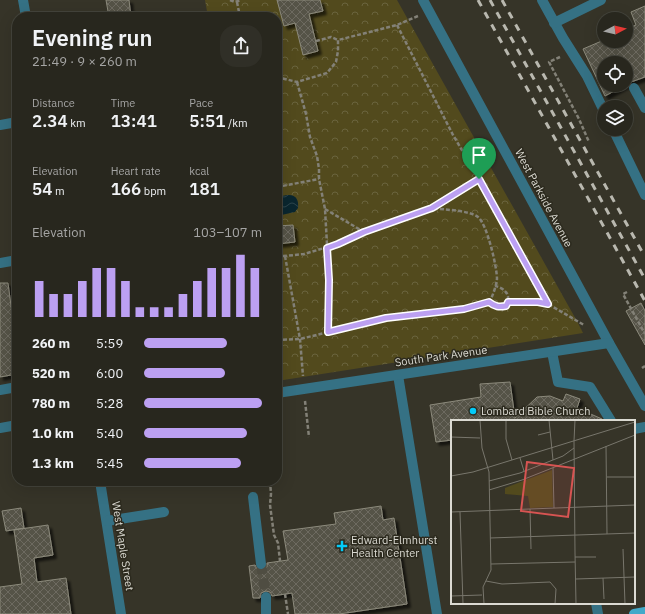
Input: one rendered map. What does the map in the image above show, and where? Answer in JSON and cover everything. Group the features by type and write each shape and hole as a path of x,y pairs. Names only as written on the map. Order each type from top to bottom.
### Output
{"main road":[{"path":"634,614 645,612"}],"street":[{"path":"23,0 25,12"},
{"name":"West Parkside Avenue","path":"423,0 609,343 645,406"},
{"path":"542,0 554,23 587,76 599,100"},
{"path":"554,23 600,0"},
{"path":"634,88 645,108"},
{"path":"0,125 12,123"},
{"path":"616,136 645,195"},
{"path":"0,263 12,261"},
{"name":"South Park Avenue","path":"282,392 609,343"},
{"path":"552,352 558,382 590,387 610,420"},
{"path":"398,375 437,614"},
{"path":"0,390 12,388"},
{"path":"0,428 12,426"},
{"path":"635,429 645,427"},
{"name":"West Maple Street","path":"101,486 121,614"},
{"path":"253,497 261,564"},
{"path":"107,521 164,512"},
{"path":"596,604 598,614"}],"path":[{"path":"230,0 233,2 241,0"},
{"path":"237,2 239,12"},
{"path":"316,40 330,37 338,40 397,24 430,11"},
{"path":"397,24 453,135 548,304"},
{"path":"282,78 297,82 327,73 336,62 338,40"},
{"path":"571,51 549,62 579,119 589,142"},
{"path":"297,82 306,114 310,137 317,156 319,179 325,209 329,280 328,332"},
{"path":"282,186 319,179"},
{"path":"309,437 300,339 285,256 304,254 327,248 364,232 432,208 479,179"},
{"path":"282,340 300,339 386,318 464,309 489,302 494,294 497,280 495,264 482,221 477,216 471,214 432,208"},
{"path":"325,209 364,232"},
{"path":"489,302 493,306 506,306 508,302 508,295 505,290 495,286"},
{"path":"627,292 623,294 645,334"},
{"path":"508,302 538,302 548,304 584,325"},
{"path":"270,486 270,506 274,535 278,543 280,562"},
{"path":"285,594 288,614"}],"green space":[{"path":"205,0 397,0 583,333 282,380 282,12 207,12"}],"water":[{"path":"293,195 296,198 298,208 295,212 282,215 282,196"}],"building":[{"path":"106,0 129,0 130,12 108,12"},
{"path":"277,0 320,0 323,11 309,14 318,51 303,55 295,23 284,26 282,12 280,12"},
{"path":"645,6 645,77 633,81 633,56 597,56 597,79 583,49 597,43 597,48 633,48 633,26 636,25 633,12 631,12"},
{"path":"603,92 612,92 605,96"},
{"path":"293,225 295,242 282,243 282,226"},
{"path":"0,283 8,283 12,313 12,375 0,377"},
{"path":"641,303 645,311 645,345 626,311"},
{"name":"Lombard Bible Church","path":"510,382 515,418 537,397 550,396 563,401 566,394 580,399 577,408 602,420 451,420 451,440 436,442 430,405 481,397 480,384"},
{"name":"Edward-Elmhurst Health Center","path":"381,506 383,520 394,518 407,604 339,614 295,614 292,593 272,596 270,592 266,591 261,593 260,598 253,598 249,566 255,565 258,570 262,570 267,567 267,563 288,560 283,531 336,524 334,513"},
{"path":"21,508 24,528 6,531 2,511"},
{"path":"48,525 53,555 34,558 37,582 66,578 71,614 0,614 0,587 22,584 14,530"}],"tunnel":[{"path":"261,564 266,597"}],"railway":[{"path":"478,0 645,301"},
{"path":"490,0 645,279"},
{"path":"502,0 645,257"}],"place":[{"name":"Lombard Bible Church","path":"473,411"},
{"name":"Edward-Elmhurst Health Center","path":"342,546"}],"route":[{"path":"479,179 548,304 527,301 508,302 506,306 493,306 489,302 481,306 464,309 386,318 328,332 329,280 327,248 385,224 432,208 479,179"}]}
